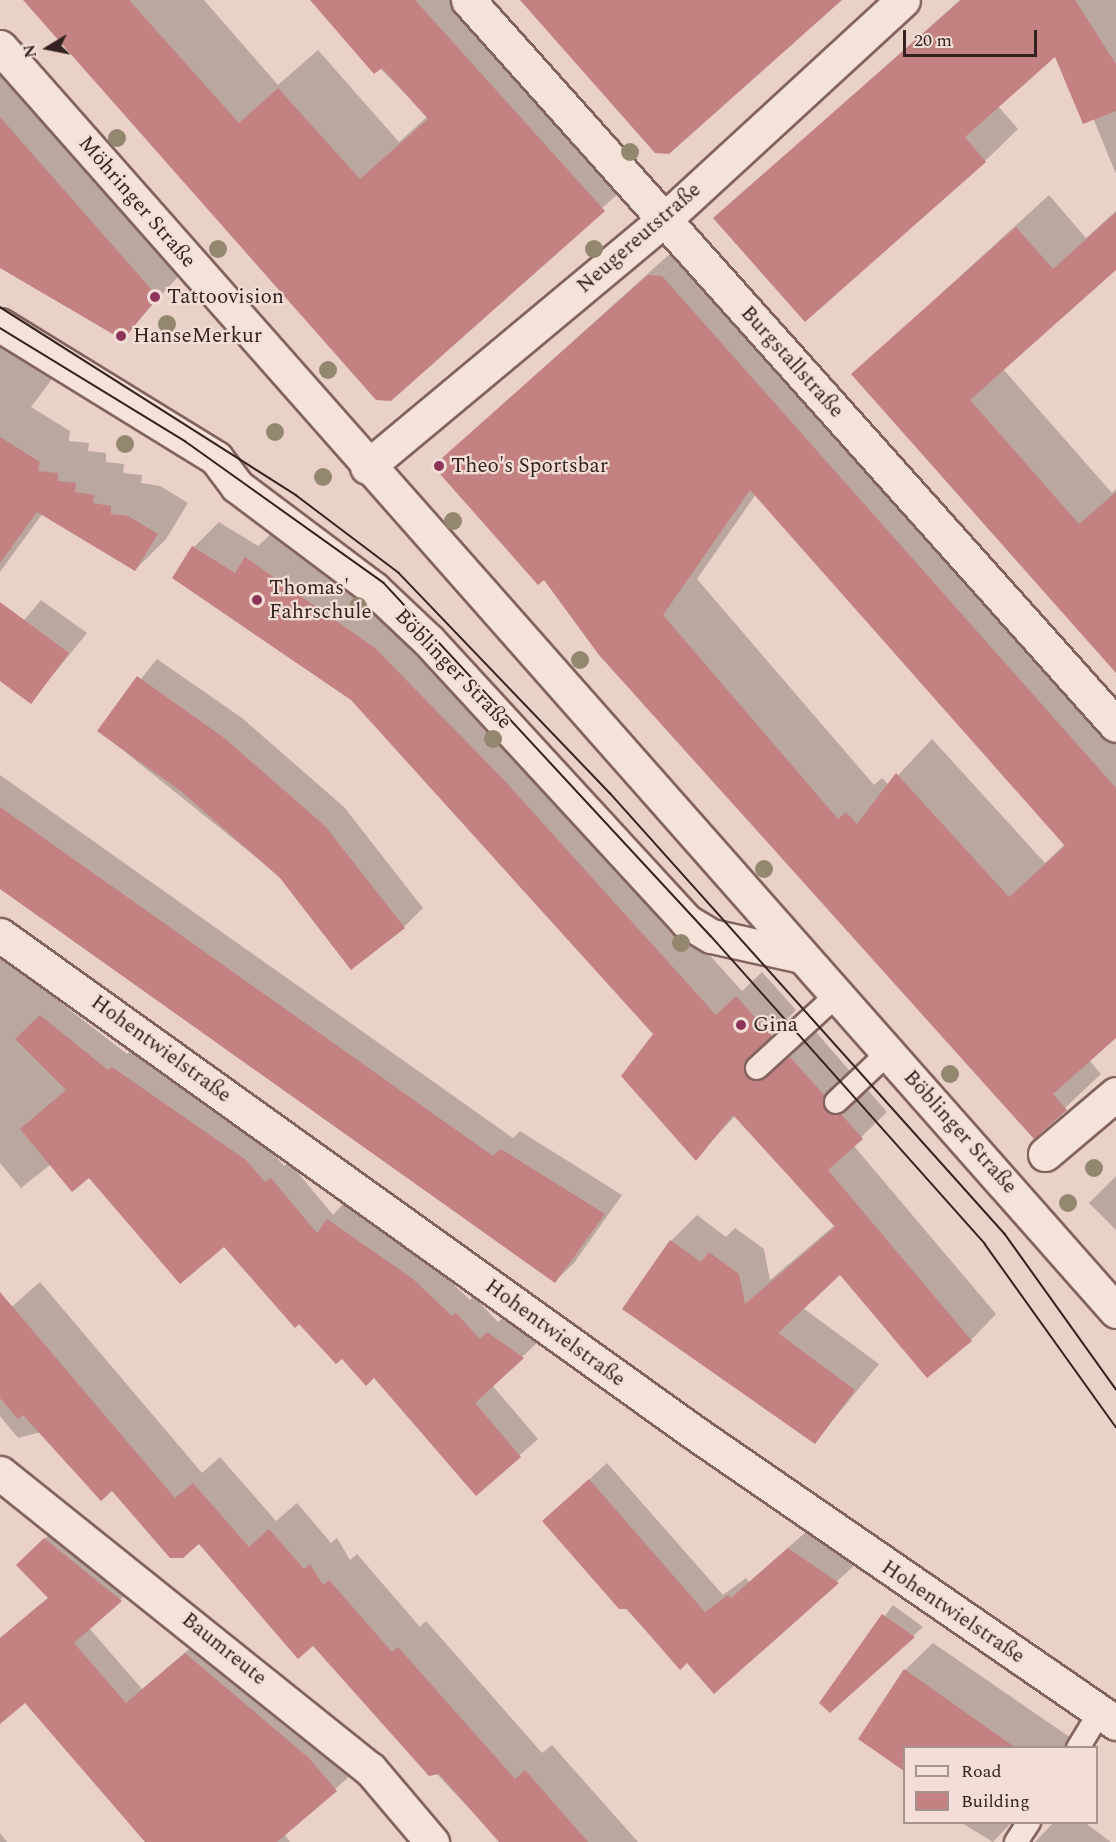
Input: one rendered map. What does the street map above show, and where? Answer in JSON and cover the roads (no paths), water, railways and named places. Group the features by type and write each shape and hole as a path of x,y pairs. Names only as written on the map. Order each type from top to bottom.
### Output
{"street":[{"name":"Burgstallstraße","path":"468,0 1116,725"},
{"name":"Neugereutstraße","path":"367,467 665,219 903,0"},
{"name":"Möhringer Straße","path":"0,46 367,467"},
{"name":"Böblinger Straße","path":"0,325 216,458 229,478 374,589 428,640 686,921 711,936 801,956"},
{"name":"Böblinger Straße","path":"367,467 1116,1311"},
{"name":"Hohentwielstraße","path":"0,935 692,1431 1108,1718"},
{"path":"1046,1154 1116,1094"},
{"name":"Baumreute","path":"0,1473 369,1768 432,1842"}],"lane":[{"path":"757,1068 837,995"},
{"path":"836,1102 888,1053"},
{"path":"1079,1746 1108,1718"},
{"path":"1016,1842 1028,1824"}],"tram line":[{"path":"0,307 296,495 399,573 610,793 1005,1234 1116,1389"},
{"path":"0,328 185,441 384,583 711,936 985,1244 1116,1427"}],"place":[{"name":"Tattoovision","path":"155,297"},
{"name":"HanseMerkur","path":"121,336"},
{"name":"Theo's Sportsbar","path":"439,466"},
{"name":"Thomas' Fahrschule","path":"257,600"},
{"name":"Gina","path":"741,1025"}]}
